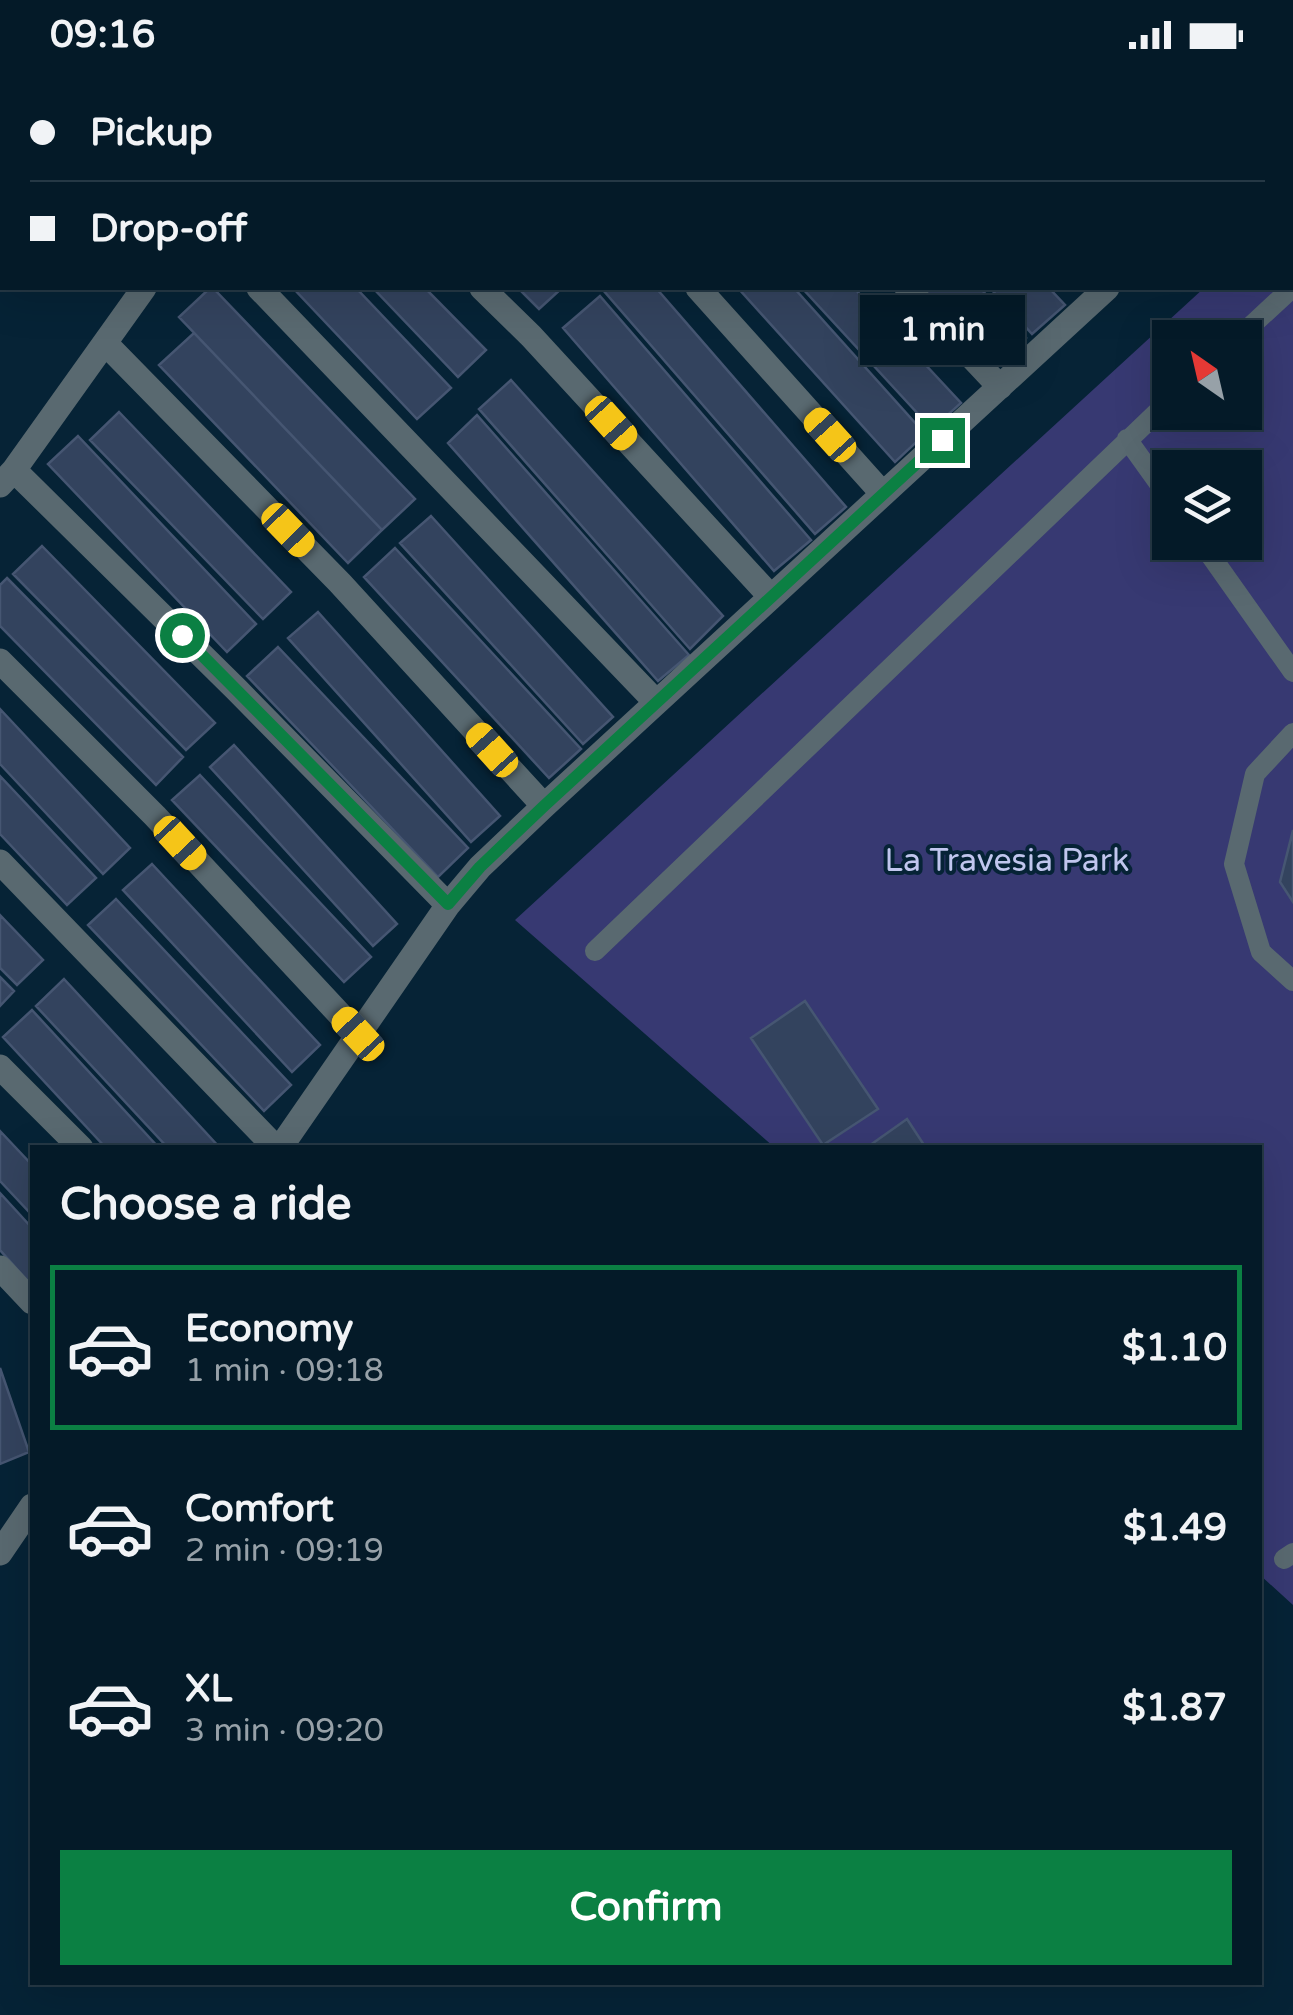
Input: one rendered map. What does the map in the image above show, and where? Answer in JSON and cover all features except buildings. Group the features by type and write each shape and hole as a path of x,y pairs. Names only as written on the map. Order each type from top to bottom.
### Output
{"street":[{"path":"143,290 7,477 238,690 448,904"},
{"path":"261,290 656,702"},
{"path":"484,290 771,597"},
{"path":"700,290 884,494"},
{"path":"908,290 1000,386"},
{"path":"280,1145 448,904 480,867 1105,290"},
{"path":"104,343 340,584 544,806"},
{"path":"0,661 155,816 358,1034"},
{"path":"0,862 275,1145"},
{"path":"0,1067 77,1145"},
{"path":"0,1268 30,1300"},
{"path":"0,1553 30,1509"}],"lane":[{"path":"1257,320 1290,290"},
{"path":"595,951 1152,416"},
{"path":"1127,439 1152,474"},
{"path":"1214,560 1293,672"},
{"path":"1293,733 1255,774 1234,864 1261,952 1293,980"}],"green space":[{"name":"La Travesia Park","path":"1202,290 1293,290 1293,1605 1262,1577 1262,1145 772,1145 515,920 1152,336 1152,430 1262,430 1262,320 1169,320"}],"route":[{"path":"182,635 448,904 480,867 544,806 942,440"}]}
